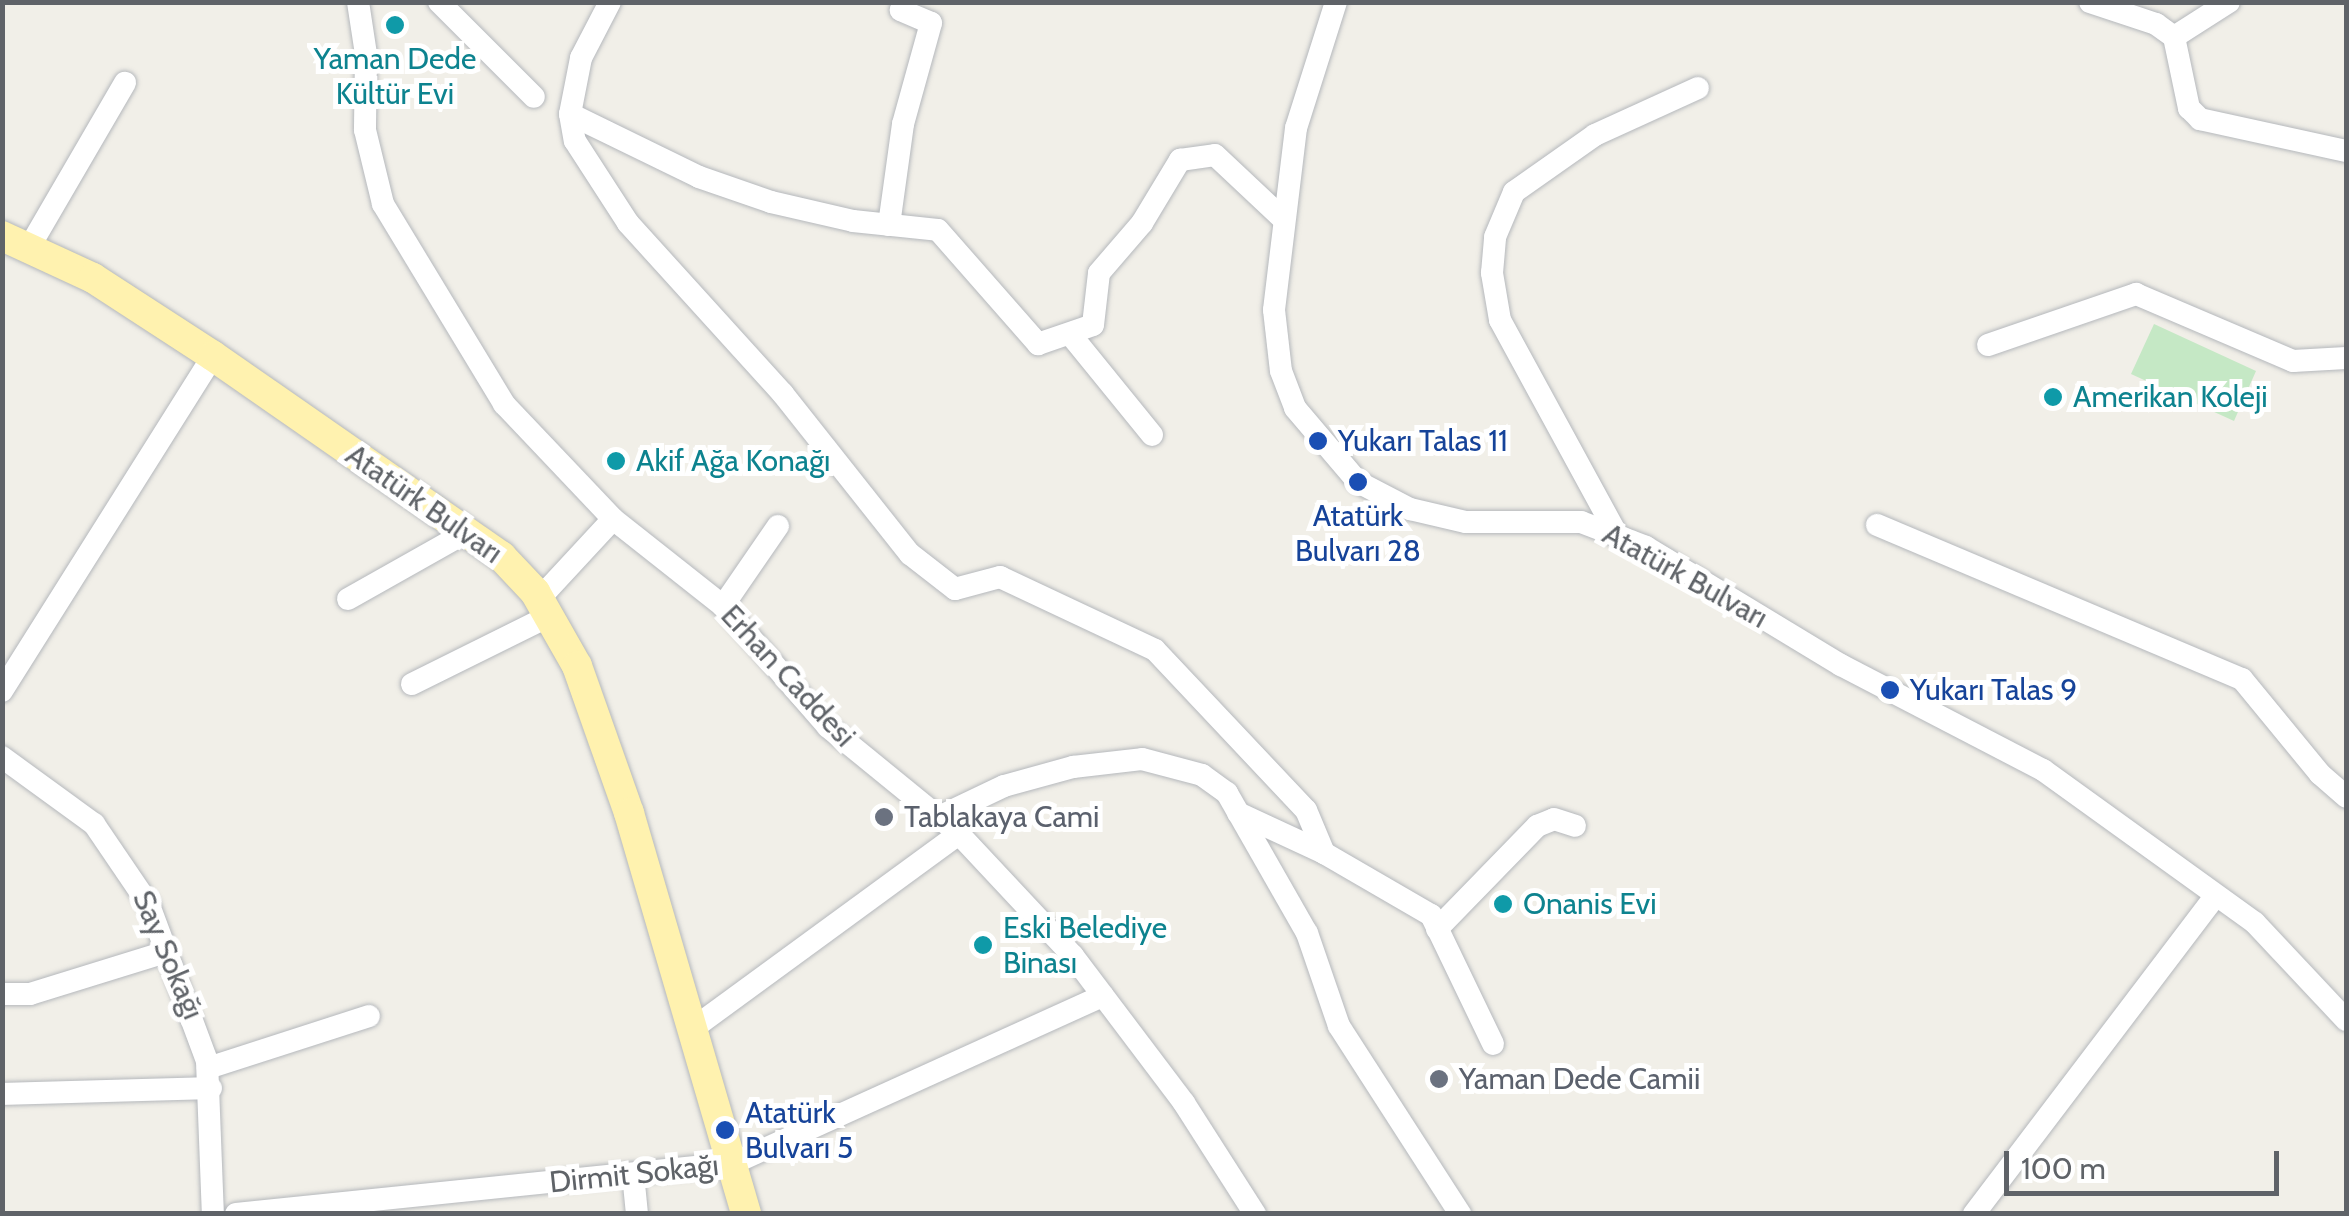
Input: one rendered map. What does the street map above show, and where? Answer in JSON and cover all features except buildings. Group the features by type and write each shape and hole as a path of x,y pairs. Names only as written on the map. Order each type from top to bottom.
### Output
{"main road":[{"name":"Atatürk Bulvarı","path":"16,241 93,278 213,356 501,556 545,607 586,688 694,1027 746,1214"}],"street":[{"name":"Erhan Caddesi","path":"358,2 366,54 365,130 383,204 504,404 612,519 723,606 828,727 959,834 1104,996 1184,1103 1255,1214"},
{"path":"439,2 534,97"},
{"path":"610,2 581,58 570,114 575,142 628,223 782,394 910,554 955,589 1000,577 1155,650 1306,810 1324,853"},
{"path":"889,225 903,124 931,23 901,10 904,2"},
{"name":"Atatürk Bulvarı","path":"1336,2 1296,128 1282,218 1274,310 1281,371 1306,425 1358,482 1410,509 1466,522 1581,522 1616,531 1842,665 2044,770 2255,924 2346,1020"},
{"path":"2090,2 2156,24 2174,37 2190,108 2200,119 2346,151"},
{"path":"2174,37 2229,2"},
{"path":"16,241 125,83"},
{"path":"1616,531 1500,320 1492,273 1495,237 1514,192 1595,135 1698,88"},
{"path":"570,114 735,189 889,225 938,230 1038,344 1097,321 1099,273 1142,223 1180,160 1215,155 1282,218"},
{"path":"1988,345 2136,294 2293,361 2346,358"},
{"path":"1070,334 1152,435"},
{"path":"2,691 213,356"},
{"path":"412,684 545,607 612,519"},
{"path":"1876,525 2242,678 2320,774 2346,797"},
{"path":"723,606 778,526"},
{"path":"348,599 467,532"},
{"name":"Say Sokağı","path":"2,757 61,794 109,841 138,882 191,1005 210,1078 213,1214"},
{"path":"939,817 1004,786 1074,767 1142,759 1202,775 1227,794 1307,933 1339,1026 1460,1214"},
{"path":"1238,814 1324,853 1431,915 1494,1044"},
{"path":"1437,929 1537,826 1554,819 1576,826"},
{"path":"694,1027 959,834"},
{"path":"1974,1214 2216,895"},
{"path":"2,994 30,994 166,952"},
{"name":"Dirmit Sokağı","path":"236,1214 478,1203 633,1174 734,1163 1104,996"},
{"path":"2,1094 210,1078 369,1016"},
{"path":"633,1174 637,1214"}],"green space":[{"path":"2154,324 2256,371 2234,421 2131,374"}],"place":[{"name":"Yaman Dede Kültür Evi","path":"395,25"},
{"name":"Amerikan Koleji","path":"2053,397"},
{"name":"Yukarı Talas 11","path":"1318,441"},
{"name":"Akif Ağa Konağı","path":"616,461"},
{"name":"Atatürk Bulvarı 28","path":"1358,482"},
{"name":"Yukarı Talas 9","path":"1890,690"},
{"name":"Tablakaya Cami","path":"884,817"},
{"name":"Onanis Evi","path":"1503,904"},
{"name":"Eski Belediye Binası","path":"983,945"},
{"name":"Yaman Dede Camii","path":"1439,1079"},
{"name":"Atatürk Bulvarı 5","path":"725,1130"}]}
